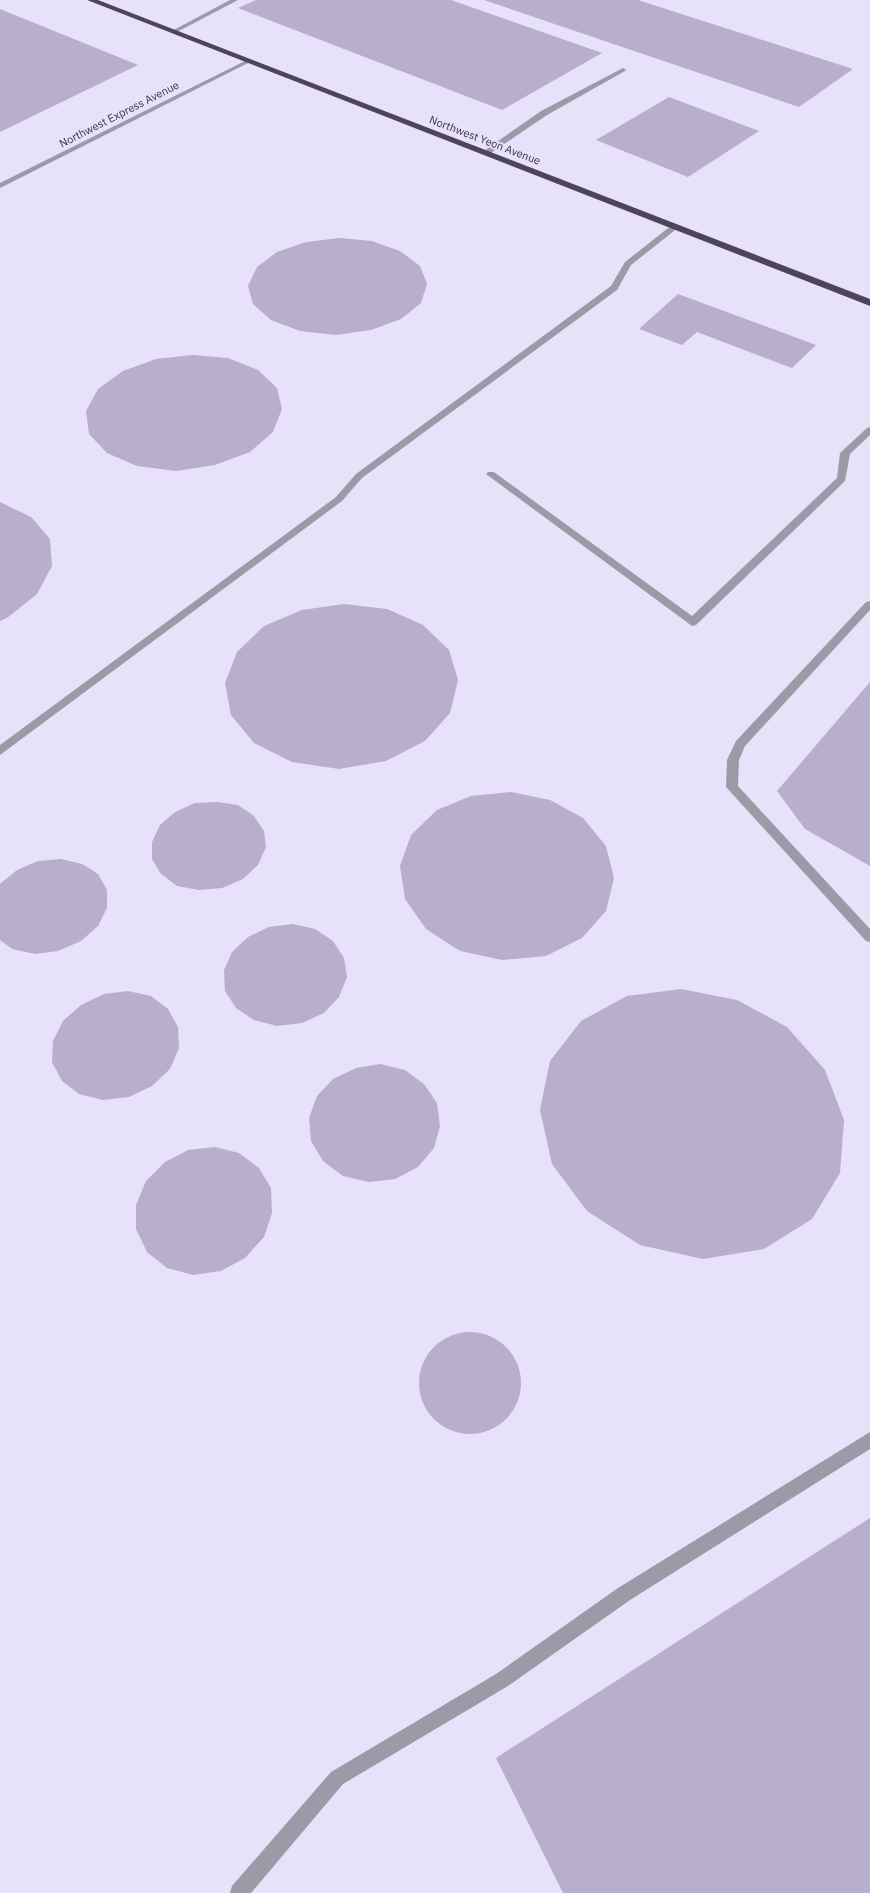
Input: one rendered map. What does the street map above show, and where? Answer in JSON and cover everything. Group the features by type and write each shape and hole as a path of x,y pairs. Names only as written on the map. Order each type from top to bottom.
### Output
{"highway":[{"name":"Northwest Yeon Avenue","path":"91,0 870,303"}],"street":[{"path":"173,32 235,0"},
{"name":"Northwest Express Avenue","path":"0,186 249,61"},
{"path":"485,153 544,113 623,70"},
{"path":"0,751 339,499 359,476 614,288 628,264 675,227"},
{"path":"491,474 692,622 842,479 845,453 870,430"},
{"path":"870,604 740,744 732,760 732,787 870,937"},
{"path":"239,1893 337,1778 502,1680 624,1594 870,1440"}],"building":[{"path":"256,0 451,0 602,53 502,110 238,8"},
{"path":"484,0 638,0 853,69 799,107"},
{"path":"0,9 138,65 0,132"},
{"path":"669,97 759,131 688,177 596,140"},
{"path":"340,238 372,241 400,251 420,266 427,284 421,303 401,319 371,330 335,335 300,331 271,320 253,304 248,286 257,267 277,252 306,242"},
{"path":"678,294 816,345 792,368 697,332 682,345 639,329"},
{"path":"193,355 228,358 258,370 277,388 282,409 273,432 250,452 215,465 176,471 137,466 107,453 89,434 86,411 98,389 123,371 156,359"},
{"path":"0,502 31,517 50,539 52,566 37,594 7,618 0,621"},
{"path":"344,604 387,609 423,625 449,650 458,680 450,713 425,741 386,761 339,769 292,762 254,743 231,715 225,683 237,652 264,626 302,610"},
{"path":"870,682 870,866 805,829 777,791"},
{"path":"511,792 550,800 583,818 606,846 614,878 606,911 582,938 546,956 502,960 460,951 426,929 405,899 400,866 411,835 437,810 471,796"},
{"path":"217,802 238,805 254,816 264,831 266,847 258,865 243,879 222,888 199,890 177,886 161,874 152,859 152,842 160,825 175,812 195,803"},
{"path":"61,859 82,864 98,874 107,890 107,908 98,926 81,941 58,951 35,954 12,949 0,940 0,884 17,870 38,861"},
{"path":"293,924 315,929 333,941 344,958 347,977 339,997 324,1013 302,1023 277,1026 254,1020 236,1008 225,991 224,970 232,952 248,937 269,927"},
{"path":"681,989 737,1000 787,1027 825,1070 844,1120 840,1173 812,1219 764,1249 703,1259 640,1245 587,1211 552,1164 540,1110 550,1061 581,1021 627,996"},
{"path":"128,991 151,996 168,1009 178,1027 179,1048 170,1069 152,1086 129,1097 103,1100 79,1094 62,1081 52,1062 53,1041 63,1021 81,1005 104,994"},
{"path":"380,1064 405,1070 424,1084 437,1103 440,1126 434,1148 418,1167 395,1179 369,1182 343,1176 323,1161 311,1141 309,1118 317,1096 333,1079 356,1068"},
{"path":"215,1147 239,1153 259,1168 271,1188 272,1213 264,1237 245,1258 221,1271 193,1275 167,1268 147,1252 136,1229 136,1205 146,1181 165,1162 188,1150"},
{"path":"470,1332 489,1336 506,1347 517,1364 521,1383 517,1402 506,1419 489,1430 470,1434 451,1430 434,1419 423,1402 419,1383 423,1364 434,1347 451,1336"},
{"path":"870,1518 870,1893 563,1893 496,1758"}]}
